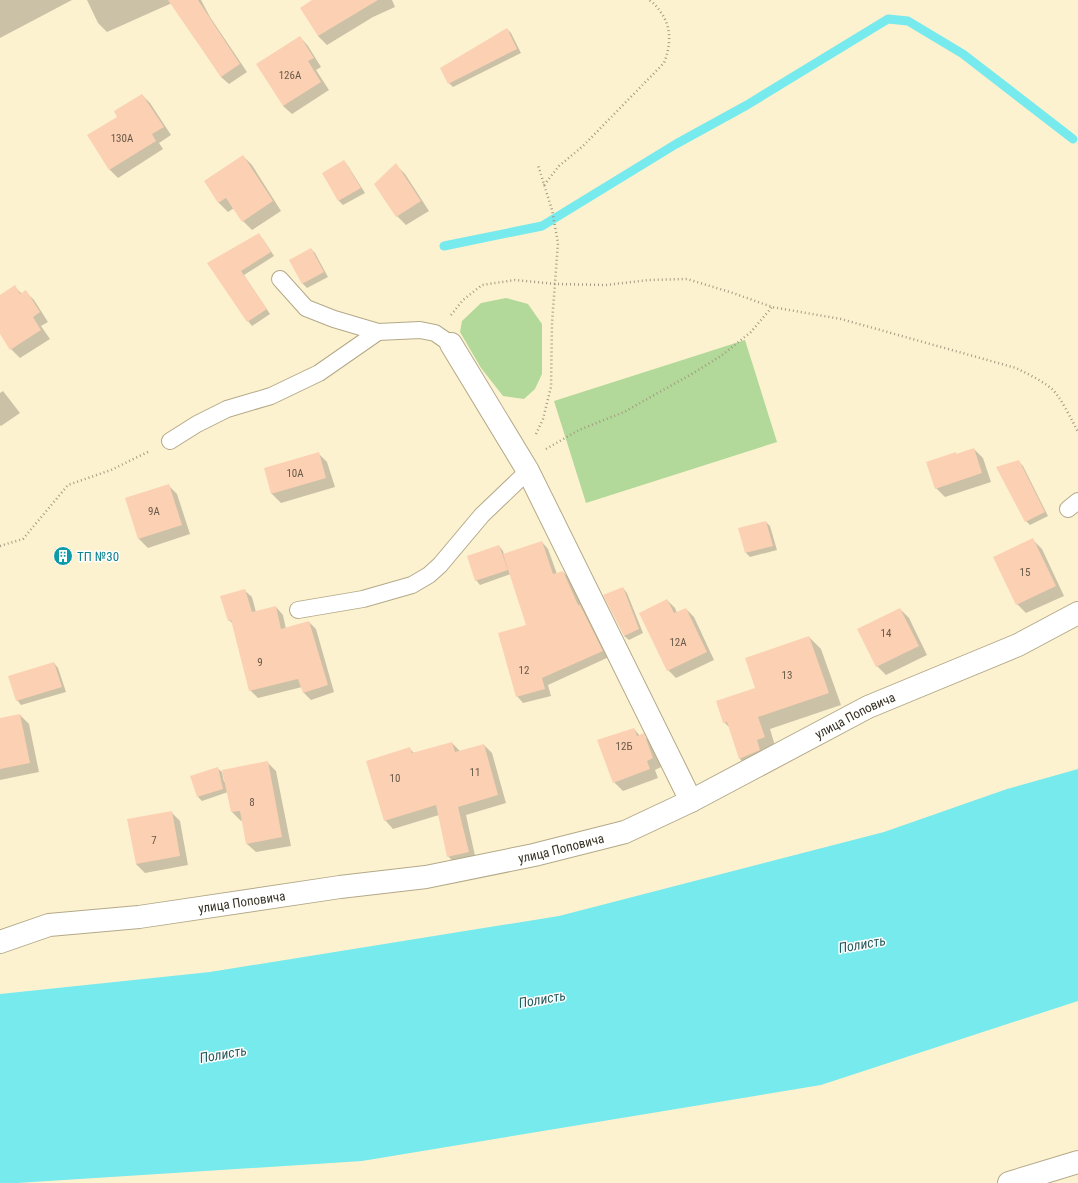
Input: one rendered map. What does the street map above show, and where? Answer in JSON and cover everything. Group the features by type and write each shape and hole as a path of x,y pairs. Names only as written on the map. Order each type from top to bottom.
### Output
{"street":[{"path":"443,338 528,466 691,801"},
{"name":"улица Поповича","path":"0,942 49,925 139,917 340,887 426,876 534,855 625,832 691,801 868,707 1018,645 1078,614"},
{"path":"1009,1183 1078,1162"}],"lane":[{"path":"280,279 306,308 334,319 378,332 420,330 443,338"},
{"path":"170,441 197,424 227,409 272,396 319,373 378,332"},
{"path":"298,610 363,599 412,585 429,575 440,565 482,515 528,466"}],"path":[{"path":"544,185 559,166 583,146 664,63 669,45 668,26 664,16 654,3 649,0"},
{"path":"528,466 530,450 543,419 551,387 552,323 558,243 552,210 538,165"},
{"path":"443,338 463,300 482,285 515,280 556,284 606,285 649,280 687,279 772,307 842,319 1016,368 1036,378 1053,390 1078,432"},
{"path":"528,466 539,453 579,430 624,412 690,375 720,356 751,332 772,307"},
{"path":"0,546 23,538 68,485 112,470 170,441"}],"green space":[{"path":"506,298 528,304 542,324 542,374 535,389 524,399 503,396 481,368 460,332 462,321 481,303"},
{"path":"745,340 777,442 586,503 554,401"}],"water":[{"name":"Полисть","path":"1078,769 1078,1001 821,1085 362,1161 0,1183 0,994 210,972 559,916 884,832 1007,789"}],"building":[{"path":"168,0 198,0 240,64 221,77"},
{"path":"312,0 378,0 318,36 300,8"},
{"path":"507,28 517,49 448,84 440,68"},
{"path":"300,36 314,58 308,61 321,82 283,106 256,64"},
{"path":"142,94 164,127 152,134 156,141 109,170 87,135 117,117 114,111"},
{"path":"243,155 273,201 242,222 226,198 218,203 204,181"},
{"path":"344,160 361,188 338,201 322,173"},
{"path":"396,163 421,201 396,217 374,184"},
{"path":"259,233 271,252 241,271 267,309 247,322 207,263"},
{"path":"311,248 324,272 302,284 289,260"},
{"path":"15,285 20,294 26,290 40,312 33,317 41,330 10,350 0,334 0,295"},
{"path":"974,448 982,473 935,489 926,462"},
{"path":"319,452 326,478 271,494 264,468"},
{"path":"1019,460 1045,512 1025,522 996,467"},
{"path":"169,484 182,525 138,539 125,498"},
{"path":"766,521 773,546 745,553 738,528"},
{"path":"1033,538 1056,586 1016,605 993,557"},
{"path":"542,541 553,574 563,571 578,605 580,605 603,651 542,678 545,689 516,697 498,633 526,625 503,554"},
{"path":"499,545 508,570 475,581 467,556"},
{"path":"623,587 639,629 624,636 603,595"},
{"path":"245,589 252,612 276,606 281,629 309,621 328,685 303,693 298,679 249,691 231,620 228,621 220,596"},
{"path":"667,599 674,613 686,608 707,652 667,671 639,613"},
{"path":"900,608 919,646 876,667 857,629"},
{"path":"809,636 829,693 758,717 765,737 757,740 760,750 739,759 727,722 723,723 716,701 755,688 745,658"},
{"path":"54,662 62,687 16,701 8,676"},
{"path":"20,714 30,763 0,769 0,718"},
{"path":"634,728 637,736 644,733 653,758 647,761 650,769 613,783 597,740"},
{"path":"452,742 455,752 484,744 498,795 458,807 469,852 447,857 436,805 384,821 366,761 410,747 412,753"},
{"path":"268,761 282,837 246,844 240,811 231,812 222,770"},
{"path":"218,767 223,789 197,797 190,776"},
{"path":"172,811 180,856 136,864 127,819"}],"waterway":[{"path":"444,246 542,226 676,144 747,105 888,19 908,21 963,54 1073,139"}],"place":[{"name":"ТП №30","path":"63,556"}]}
